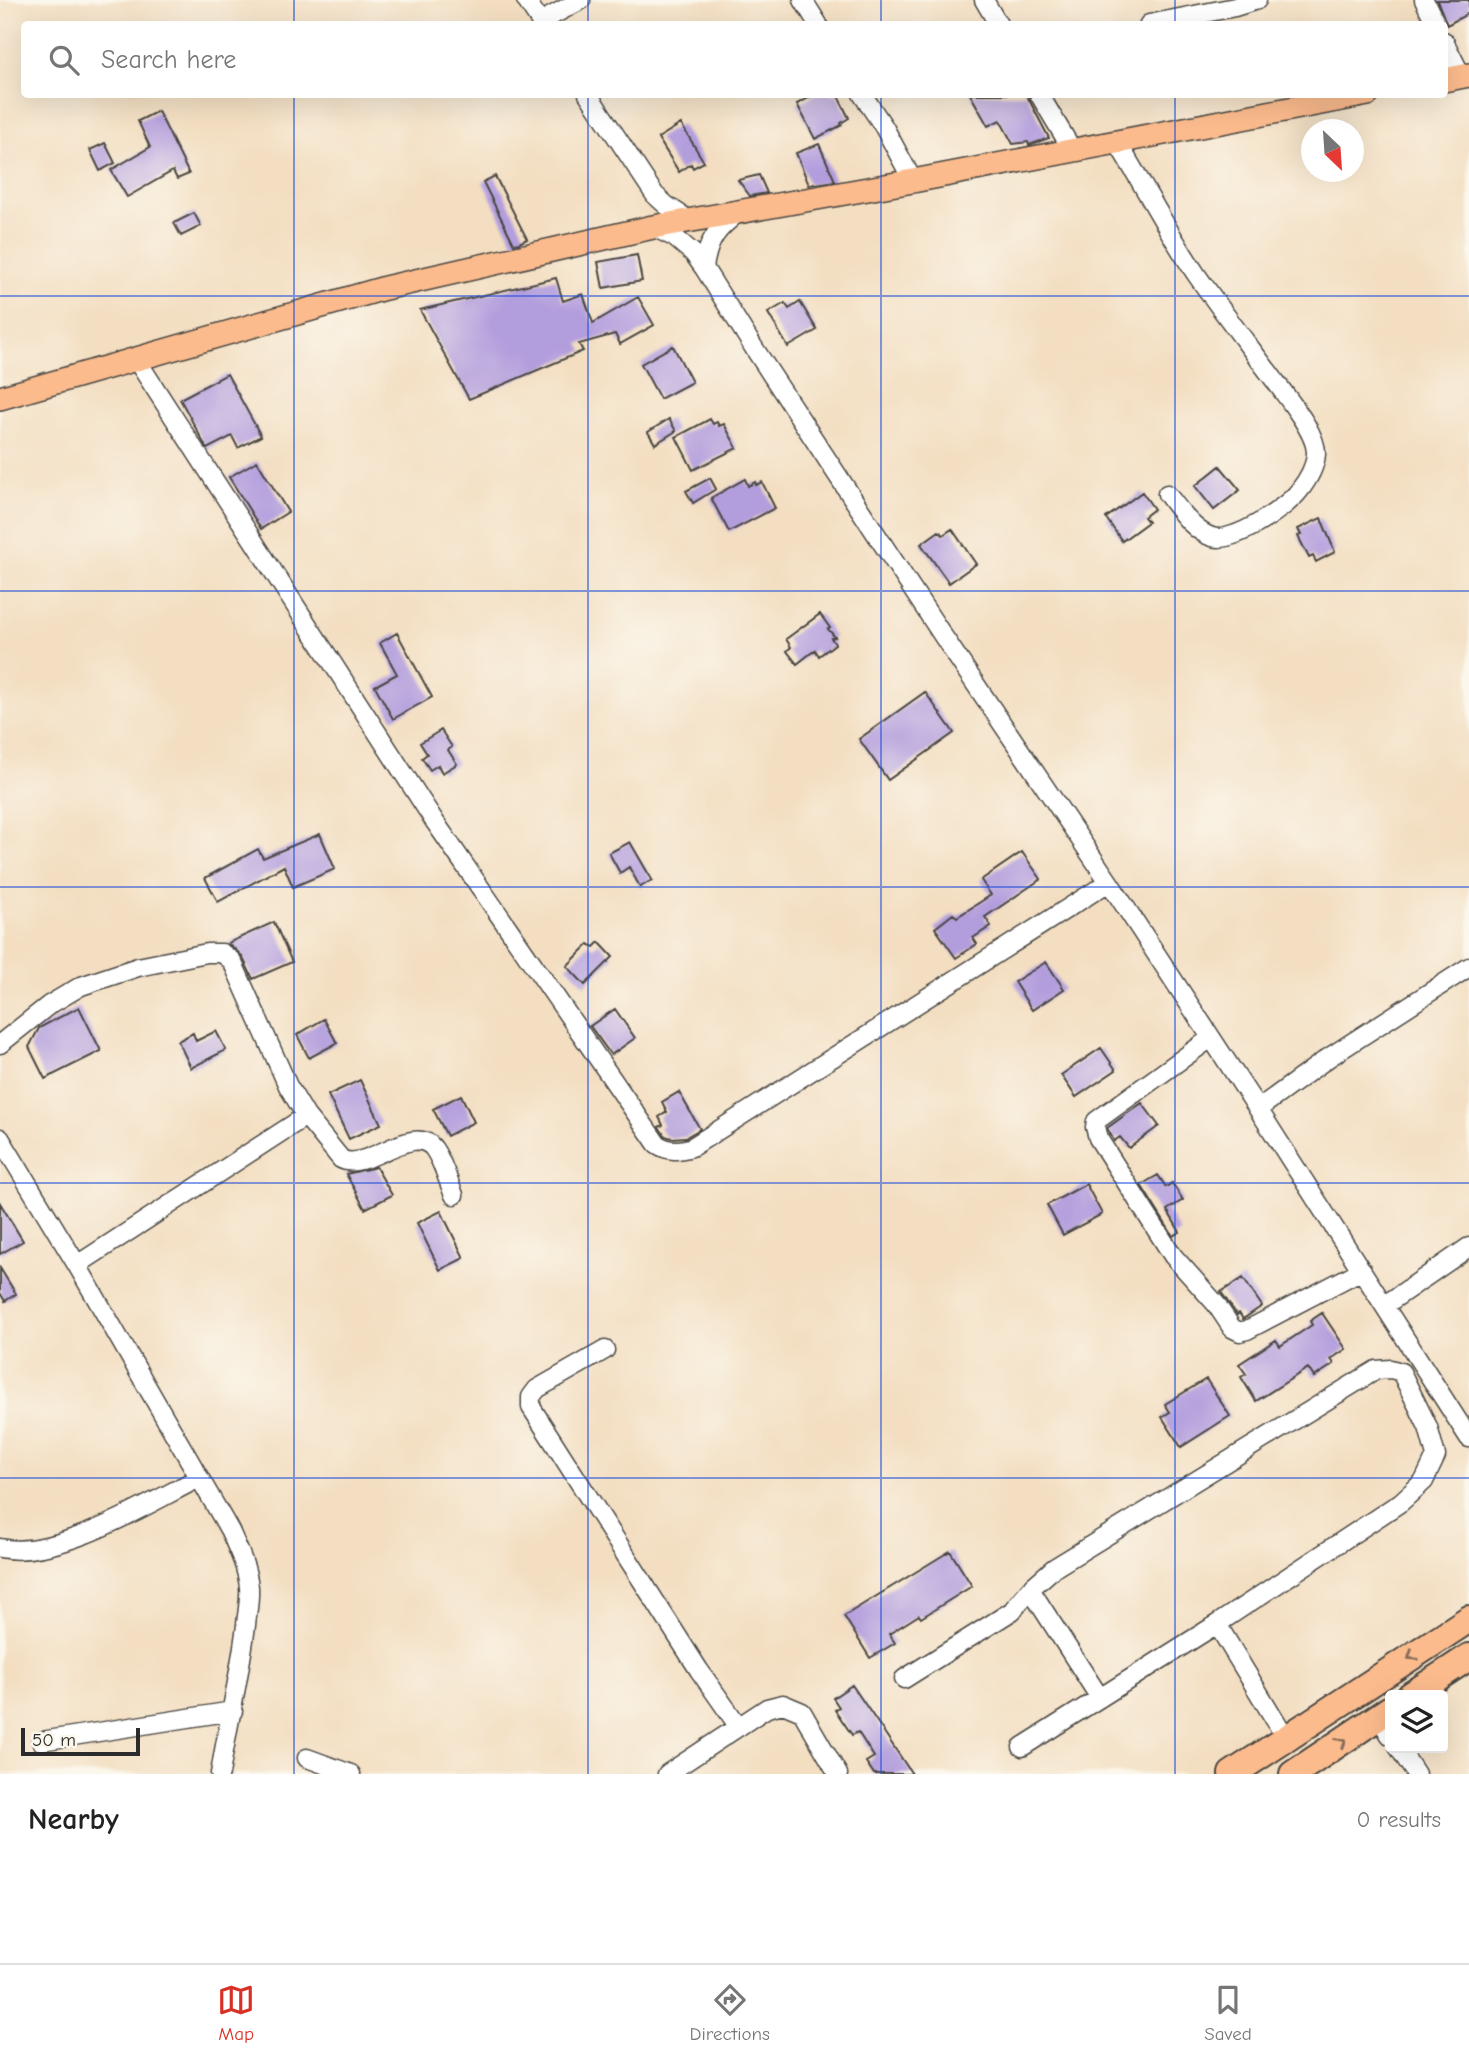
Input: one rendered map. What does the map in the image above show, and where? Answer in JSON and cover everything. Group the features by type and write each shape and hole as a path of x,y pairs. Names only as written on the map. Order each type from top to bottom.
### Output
{"highway":[{"path":"1232,1774 1469,1619"},
{"path":"1419,1690 1468,1658"},
{"path":"1293,1774 1385,1721"}],"main road":[{"path":"0,398 385,288 653,227 913,181 1347,98"}],"street":[{"path":"526,0 540,21"},
{"path":"544,21 581,0"},
{"path":"803,0 816,21"},
{"path":"984,0 996,21"},
{"path":"1164,21 1257,0"},
{"path":"1424,0 1434,21"},
{"path":"1448,51 1459,77"},
{"path":"591,98 655,195 689,220"},
{"path":"865,98 884,127 913,181"},
{"path":"1041,98 1073,151"},
{"path":"1118,142 1195,273 1295,408 1311,434 1317,452 1312,472 1297,494 1279,509 1236,535 1213,538 1204,533 1188,520 1167,494"},
{"path":"704,268 709,242 724,223 739,212"},
{"path":"653,227 674,237 693,253 704,268 928,613 1258,1109 1469,1438"},
{"path":"136,359 435,822 657,1144 663,1148 682,1150 704,1140 1109,882"},
{"path":"0,1044 49,1004 81,986 138,967 207,953 222,953 232,961 294,1098 341,1159 347,1163 358,1162 405,1143 420,1140 433,1147 454,1195"},
{"path":"1258,1109 1328,1058 1469,967"},
{"path":"1211,1038 1096,1121 1098,1138 1163,1240 1216,1304 1232,1328 1240,1332 1362,1270"},
{"path":"77,1265 306,1116"},
{"path":"0,1138 77,1265 230,1531 243,1560 250,1588 233,1711 226,1732 220,1774"},
{"path":"1385,1305 1469,1247"},
{"path":"605,1350 537,1389 531,1397 531,1407 699,1670 739,1727"},
{"path":"904,1679 1012,1611 1030,1588 1054,1568 1376,1370 1391,1369 1401,1372 1428,1427 1436,1456 1424,1481 1401,1502 1360,1530 1022,1747"},
{"path":"0,1548 39,1549 90,1532 199,1478"},
{"path":"1030,1588 1100,1698"},
{"path":"1216,1624 1286,1738"},
{"path":"667,1774 686,1769 767,1707 783,1704 802,1712 838,1774"},
{"path":"41,1741 233,1711"},
{"path":"1402,1753 1416,1774"},
{"path":"307,1758 352,1774"}],"building":[{"path":"1437,0 1469,0 1469,13 1448,24"},
{"path":"808,98 839,98 849,118 841,123 842,125 815,139 797,104"},
{"path":"972,98 1028,98 1049,138 1029,145 1028,142 1013,144 1000,120 988,126"},
{"path":"158,111 189,174 177,179 173,171 127,197 111,170 150,147 138,121"},
{"path":"681,124 704,162 693,168 691,164 679,172 658,138"},
{"path":"105,143 115,163 100,171 90,150"},
{"path":"819,144 835,181 809,185 796,153"},
{"path":"759,175 767,193 750,196 738,180"},
{"path":"495,176 527,239 519,243 514,244 483,182"},
{"path":"194,213 201,226 181,236 174,223"},
{"path":"637,255 642,281 603,288 598,262"},
{"path":"556,278 563,301 583,294 593,323 638,297 654,325 620,344 615,334 579,344 583,351 469,399 420,310"},
{"path":"800,302 817,330 788,347 768,313 785,303 789,309"},
{"path":"673,346 692,382 660,399 641,364"},
{"path":"227,374 261,436 238,448 232,436 207,449 180,399"},
{"path":"669,419 676,431 655,444 648,432"},
{"path":"710,419 713,424 724,424 737,448 693,470 676,437"},
{"path":"257,461 288,512 261,529 229,477"},
{"path":"1220,466 1240,490 1214,510 1195,486"},
{"path":"710,478 716,489 693,503 686,491"},
{"path":"745,479 748,486 762,482 775,508 729,532 711,498"},
{"path":"1142,492 1154,509 1144,517 1148,522 1122,541 1106,518"},
{"path":"1321,518 1335,552 1316,562 1313,556 1309,558 1298,536 1301,535 1298,529"},
{"path":"952,529 976,564 949,583 921,544 939,531 943,535"},
{"path":"820,614 835,637 831,638 835,644 819,656 815,650 797,664 787,651 791,647 786,639"},
{"path":"397,633 432,697 393,719 375,686 397,674 380,643"},
{"path":"925,692 954,733 888,780 859,739"},
{"path":"441,730 452,747 448,750 457,764 442,773 438,765 430,770 422,758 427,754 420,743"},
{"path":"320,834 335,869 293,887 284,866 218,902 205,878 258,849 263,858"},
{"path":"630,842 652,880 640,887 629,867 620,873 609,853"},
{"path":"1022,852 1041,879 985,917 991,926 973,938 977,944 956,958 935,928 953,914 957,917 991,895 981,880"},
{"path":"274,922 292,962 253,979 242,956 228,943"},
{"path":"599,942 613,957 585,985 567,966 589,944 594,947"},
{"path":"1046,962 1064,989 1032,1010 1014,982"},
{"path":"79,1007 101,1051 45,1079 29,1047 39,1028"},
{"path":"615,1009 635,1038 611,1055 590,1026"},
{"path":"324,1019 337,1043 309,1058 297,1035"},
{"path":"216,1031 226,1050 191,1068 178,1041 193,1033 196,1041"},
{"path":"1101,1048 1116,1070 1076,1097 1061,1075"},
{"path":"360,1080 381,1124 349,1139 328,1095"},
{"path":"679,1092 700,1129 686,1137 672,1138 665,1136 659,1127 663,1125 659,1117 667,1112 662,1102"},
{"path":"461,1095 474,1122 447,1136 433,1109"},
{"path":"1142,1103 1159,1126 1129,1148 1120,1137 1114,1141 1107,1128"},
{"path":"376,1167 392,1195 365,1209 346,1174"},
{"path":"1158,1175 1166,1187 1172,1183 1183,1200 1167,1210 1180,1232 1173,1236 1141,1185"},
{"path":"1086,1184 1102,1214 1063,1235 1047,1205"},
{"path":"0,1203 23,1241 0,1254"},
{"path":"441,1211 464,1258 440,1270 417,1223"},
{"path":"0,1268 16,1294 5,1301 0,1293"},
{"path":"1243,1278 1262,1306 1243,1319 1239,1313 1237,1315 1221,1292"},
{"path":"1322,1313 1346,1349 1331,1359 1334,1364 1314,1377 1308,1368 1256,1401 1241,1377 1246,1374 1239,1364 1276,1340 1280,1346 1312,1325 1310,1321"},
{"path":"1206,1379 1230,1416 1181,1447 1162,1417 1170,1412 1165,1404"},
{"path":"950,1551 972,1586 921,1618 919,1615 889,1634 895,1643 870,1658 844,1616"},
{"path":"852,1685 912,1774 874,1774 866,1762 874,1757 858,1732 852,1735 835,1710 839,1707 833,1698"}]}
